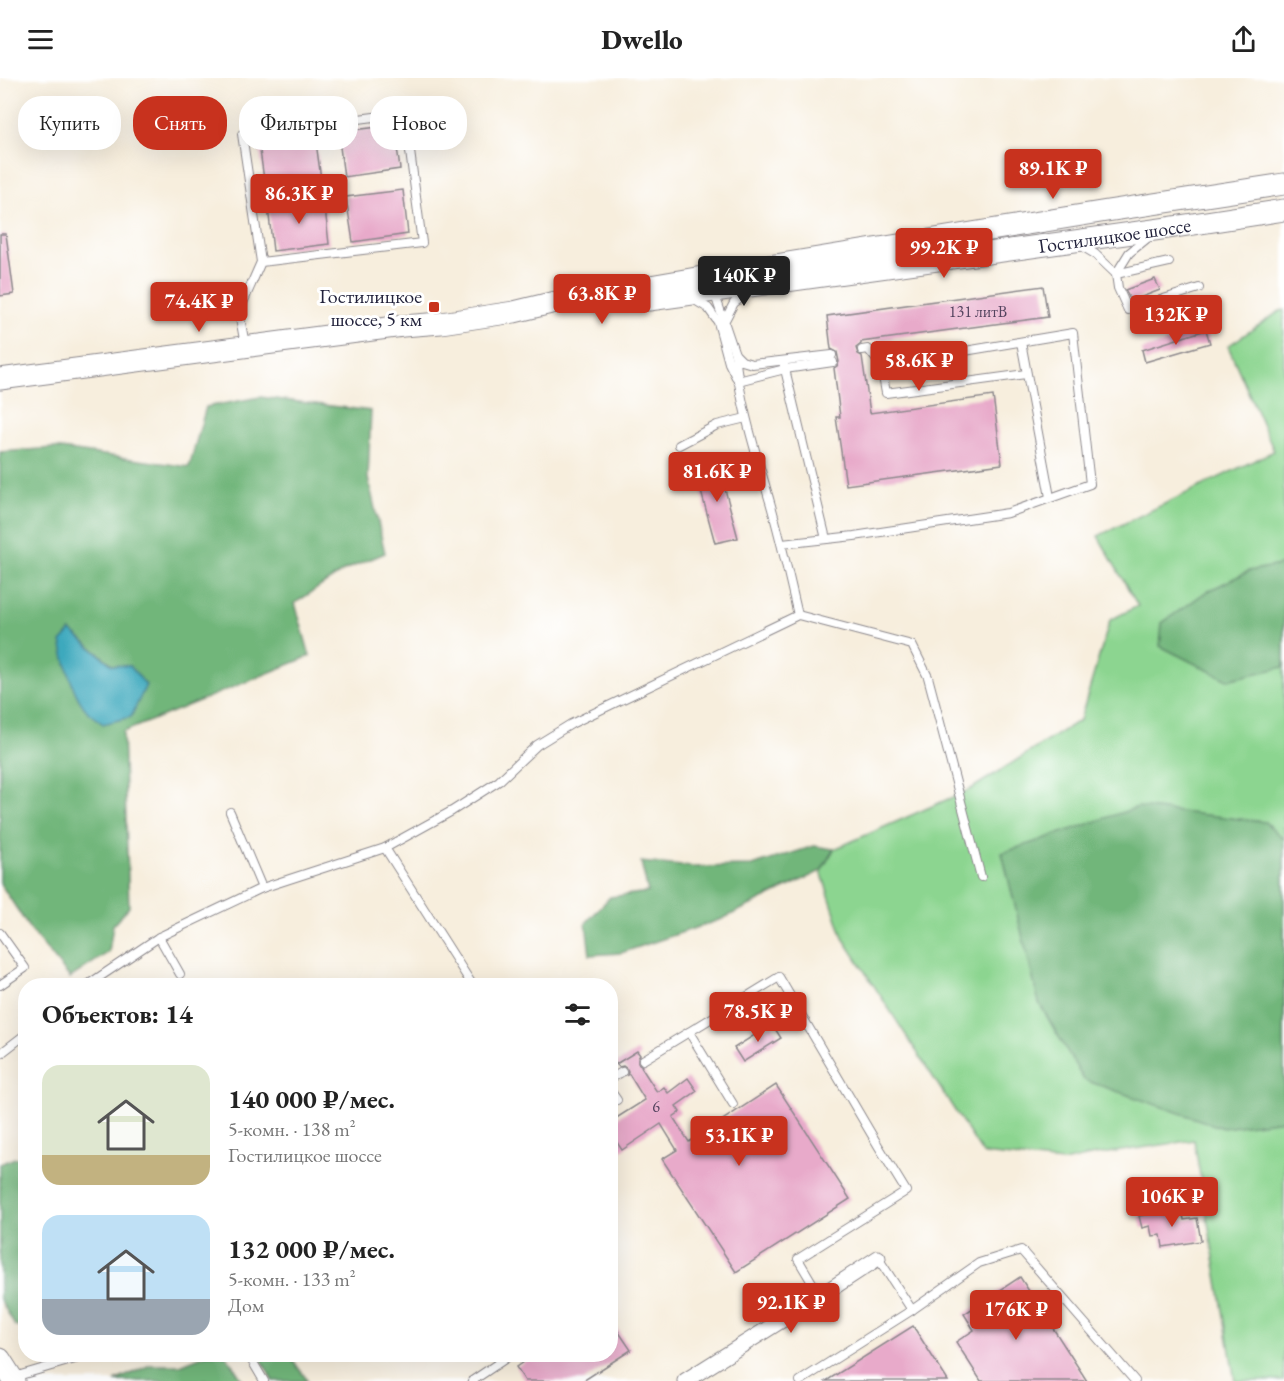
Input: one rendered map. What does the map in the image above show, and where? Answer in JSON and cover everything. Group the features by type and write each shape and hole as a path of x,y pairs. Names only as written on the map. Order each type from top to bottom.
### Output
{"main road":[{"name":"Гостилицкое шоссе","path":"0,378 441,323 514,312 551,303 711,284 1084,215 1284,184"},
{"name":"Гостилицкое шоссе","path":"514,312 552,311 687,295 711,284 770,284 1284,210"},
{"path":"0,1359 13,1379"}],"street":[{"path":"685,1381 878,1258"}],"lane":[{"path":"245,346 239,312 261,262 243,134 405,113 422,243 261,262"},
{"path":"1116,274 1129,253 1161,229"},
{"path":"1072,241 1095,254 1116,274 1118,288 1128,310 1199,288"},
{"path":"1116,274 1168,262"},
{"path":"711,284 735,354 746,418 782,544 798,615"},
{"path":"724,322 734,303 746,294 770,284"},
{"path":"687,295 708,308 718,322 729,363 738,381"},
{"path":"782,544 1008,513 1090,484 1072,333 881,365"},
{"path":"1021,342 1050,497"},
{"path":"862,354 868,348 881,365 886,393 1026,374"},
{"path":"735,354 742,361 752,364 784,365 832,358"},
{"path":"738,381 784,365"},
{"path":"784,365 826,539"},
{"path":"679,445 717,425 746,418"},
{"path":"98,978 159,938 262,888 385,848 452,812 499,781 537,745 571,724 798,615 912,645 928,677 981,877"},
{"path":"230,812 262,888"},
{"path":"385,848 468,978"},
{"path":"0,933 25,968 0,985"},
{"path":"159,938 180,974"},
{"path":"643,1060 779,977 906,1191 798,1259 820,1296"},
{"path":"689,1032 734,1104"},
{"path":"0,1054 18,1040"},
{"path":"618,1074 622,1072"},
{"path":"800,1381 912,1310 979,1263 1021,1250 1135,1381"},
{"path":"878,1258 912,1310"},
{"path":"13,1379 65,1362"},
{"path":"253,1362 264,1381"},
{"path":"472,1381 500,1362"}],"green space":[{"path":"1284,310 1284,1381 1235,1381 1194,1140 1063,1162 983,1154 843,938 821,871 834,849 971,789 1080,720 1110,620 1138,606 1098,536 1274,451 1228,346"},
{"path":"260,397 371,411 368,478 385,553 345,570 295,603 310,656 123,732 129,907 113,925 109,952 70,978 29,928 0,883 0,452 54,448 189,467 206,407","holes":["71,631 113,665 78,697"]},
{"path":"1284,564 1284,667 1227,680 1160,646 1162,623 1206,592 1249,571"},
{"path":"1138,807 1265,822 1284,839 1284,1120 1223,1128 1084,1080 1039,1003 1002,853"},
{"path":"814,846 834,849 821,871 722,919 621,953 590,955 586,923 610,897 648,892 641,862 693,867 752,866"},
{"path":"18,1158 18,1327 15,1326 0,1299 0,1164"},
{"path":"187,1362 231,1362 243,1381 115,1381 150,1365 180,1365"},
{"path":"263,1362 294,1362 308,1381 273,1381"}],"water":[{"path":"71,631 112,665 130,666 146,685 131,717 103,724 82,705 70,679 61,642"}],"building":[{"path":"370,128 370,150 397,150 400,169 344,177 340,150 358,150 358,130"},
{"path":"260,150 317,150 321,179 265,187"},
{"path":"403,190 408,234 353,242 346,197"},
{"path":"324,199 329,244 273,251 268,207"},
{"path":"0,234 6,234 14,294 0,296"},
{"path":"1155,279 1160,290 1131,301 1125,290"},
{"path":"1043,286 1048,317 861,342 856,348 858,354 862,356 870,413 993,396 1002,464 846,485 836,417 840,417 834,368 839,362 837,352 831,349 827,316"},
{"path":"1206,330 1210,343 1145,362 1142,350"},
{"path":"718,463 738,538 715,543 695,469"},
{"path":"772,1024 781,1038 743,1062 734,1048"},
{"path":"637,1051 640,1055 638,1063 657,1092 664,1087 668,1093 688,1078 697,1091 676,1106 680,1112 673,1117 689,1142 776,1085 850,1199 736,1272 662,1159 677,1150 661,1124 622,1150 618,1144 618,1117 645,1100 629,1074 627,1075 627,1069 623,1066 619,1067 618,1063"},
{"path":"1182,1209 1184,1220 1197,1218 1201,1241 1163,1247 1161,1235 1152,1236 1150,1226 1142,1228 1139,1216"},
{"path":"1020,1277 1087,1381 981,1381 956,1342 974,1330 964,1314"},
{"path":"913,1326 948,1381 826,1381"},
{"path":"618,1331 631,1350 618,1358"},
{"path":"523,1362 612,1362 583,1381 525,1381 516,1367"}],"place":[{"name":"Гостилицкое шоссе, 5 км","path":"434,307"}]}
